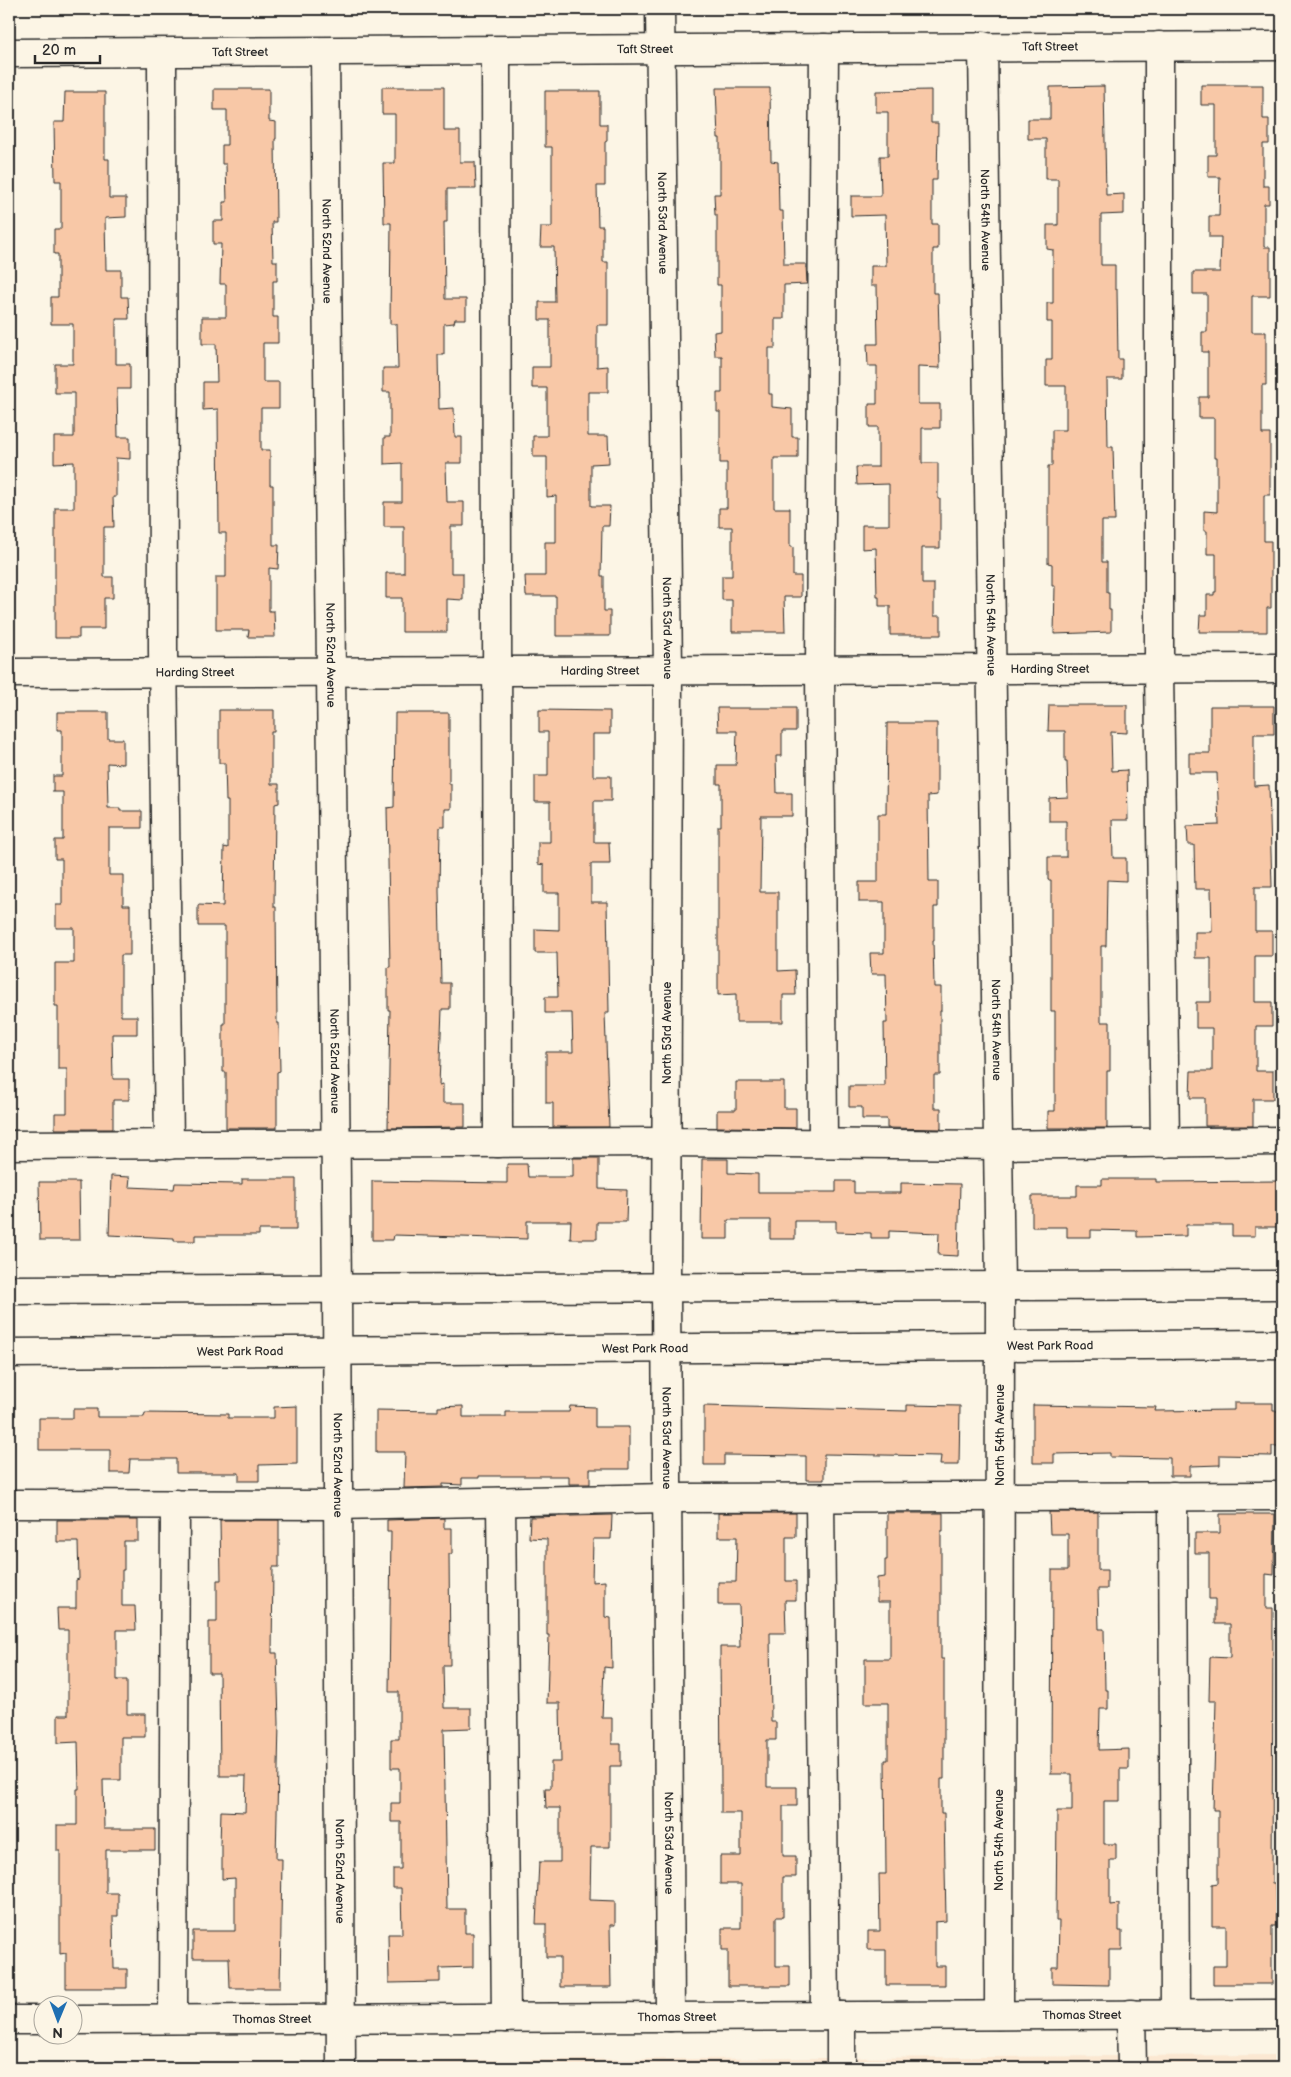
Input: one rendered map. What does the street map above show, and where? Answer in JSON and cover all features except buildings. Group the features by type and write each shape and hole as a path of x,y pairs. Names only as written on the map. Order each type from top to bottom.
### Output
{"street":[{"name":"North 53rd Avenue","path":"660,9 668,670 666,1348 670,2017"},
{"name":"Taft Street","path":"9,53 325,53 983,46 1282,46"},
{"name":"North 54th Avenue","path":"983,46 1000,1287 999,2015"},
{"path":"1159,46 1159,668 1165,1143"},
{"path":"823,1144 820,669 824,48"},
{"path":"496,51 498,1143"},
{"path":"162,53 163,673 169,1145"},
{"name":"North 52nd Avenue","path":"325,53 338,1289 341,2068"},
{"name":"Harding Street","path":"9,673 1282,668"},
{"path":"9,1145 667,1142 998,1145 1282,1142"},
{"path":"9,1290 1282,1285"},
{"name":"West Park Road","path":"9,1353 1282,1344"},
{"path":"1173,1496 1175,2014"},
{"path":"9,1504 338,1504 667,1498 1282,1496"},
{"path":"820,1498 833,2016 842,2068"},
{"path":"501,1502 506,2018"},
{"path":"173,2019 175,1504"},
{"path":"1132,2014 1132,2068"},
{"name":"Thomas Street","path":"82,2020 1282,2014"},
{"path":"9,2020 32,2020"}],"shaded area":[{"path":"1282,2055 1282,2068 377,2068 377,2061"},
{"path":"307,2061 307,2068 9,2068 9,2063"}]}
